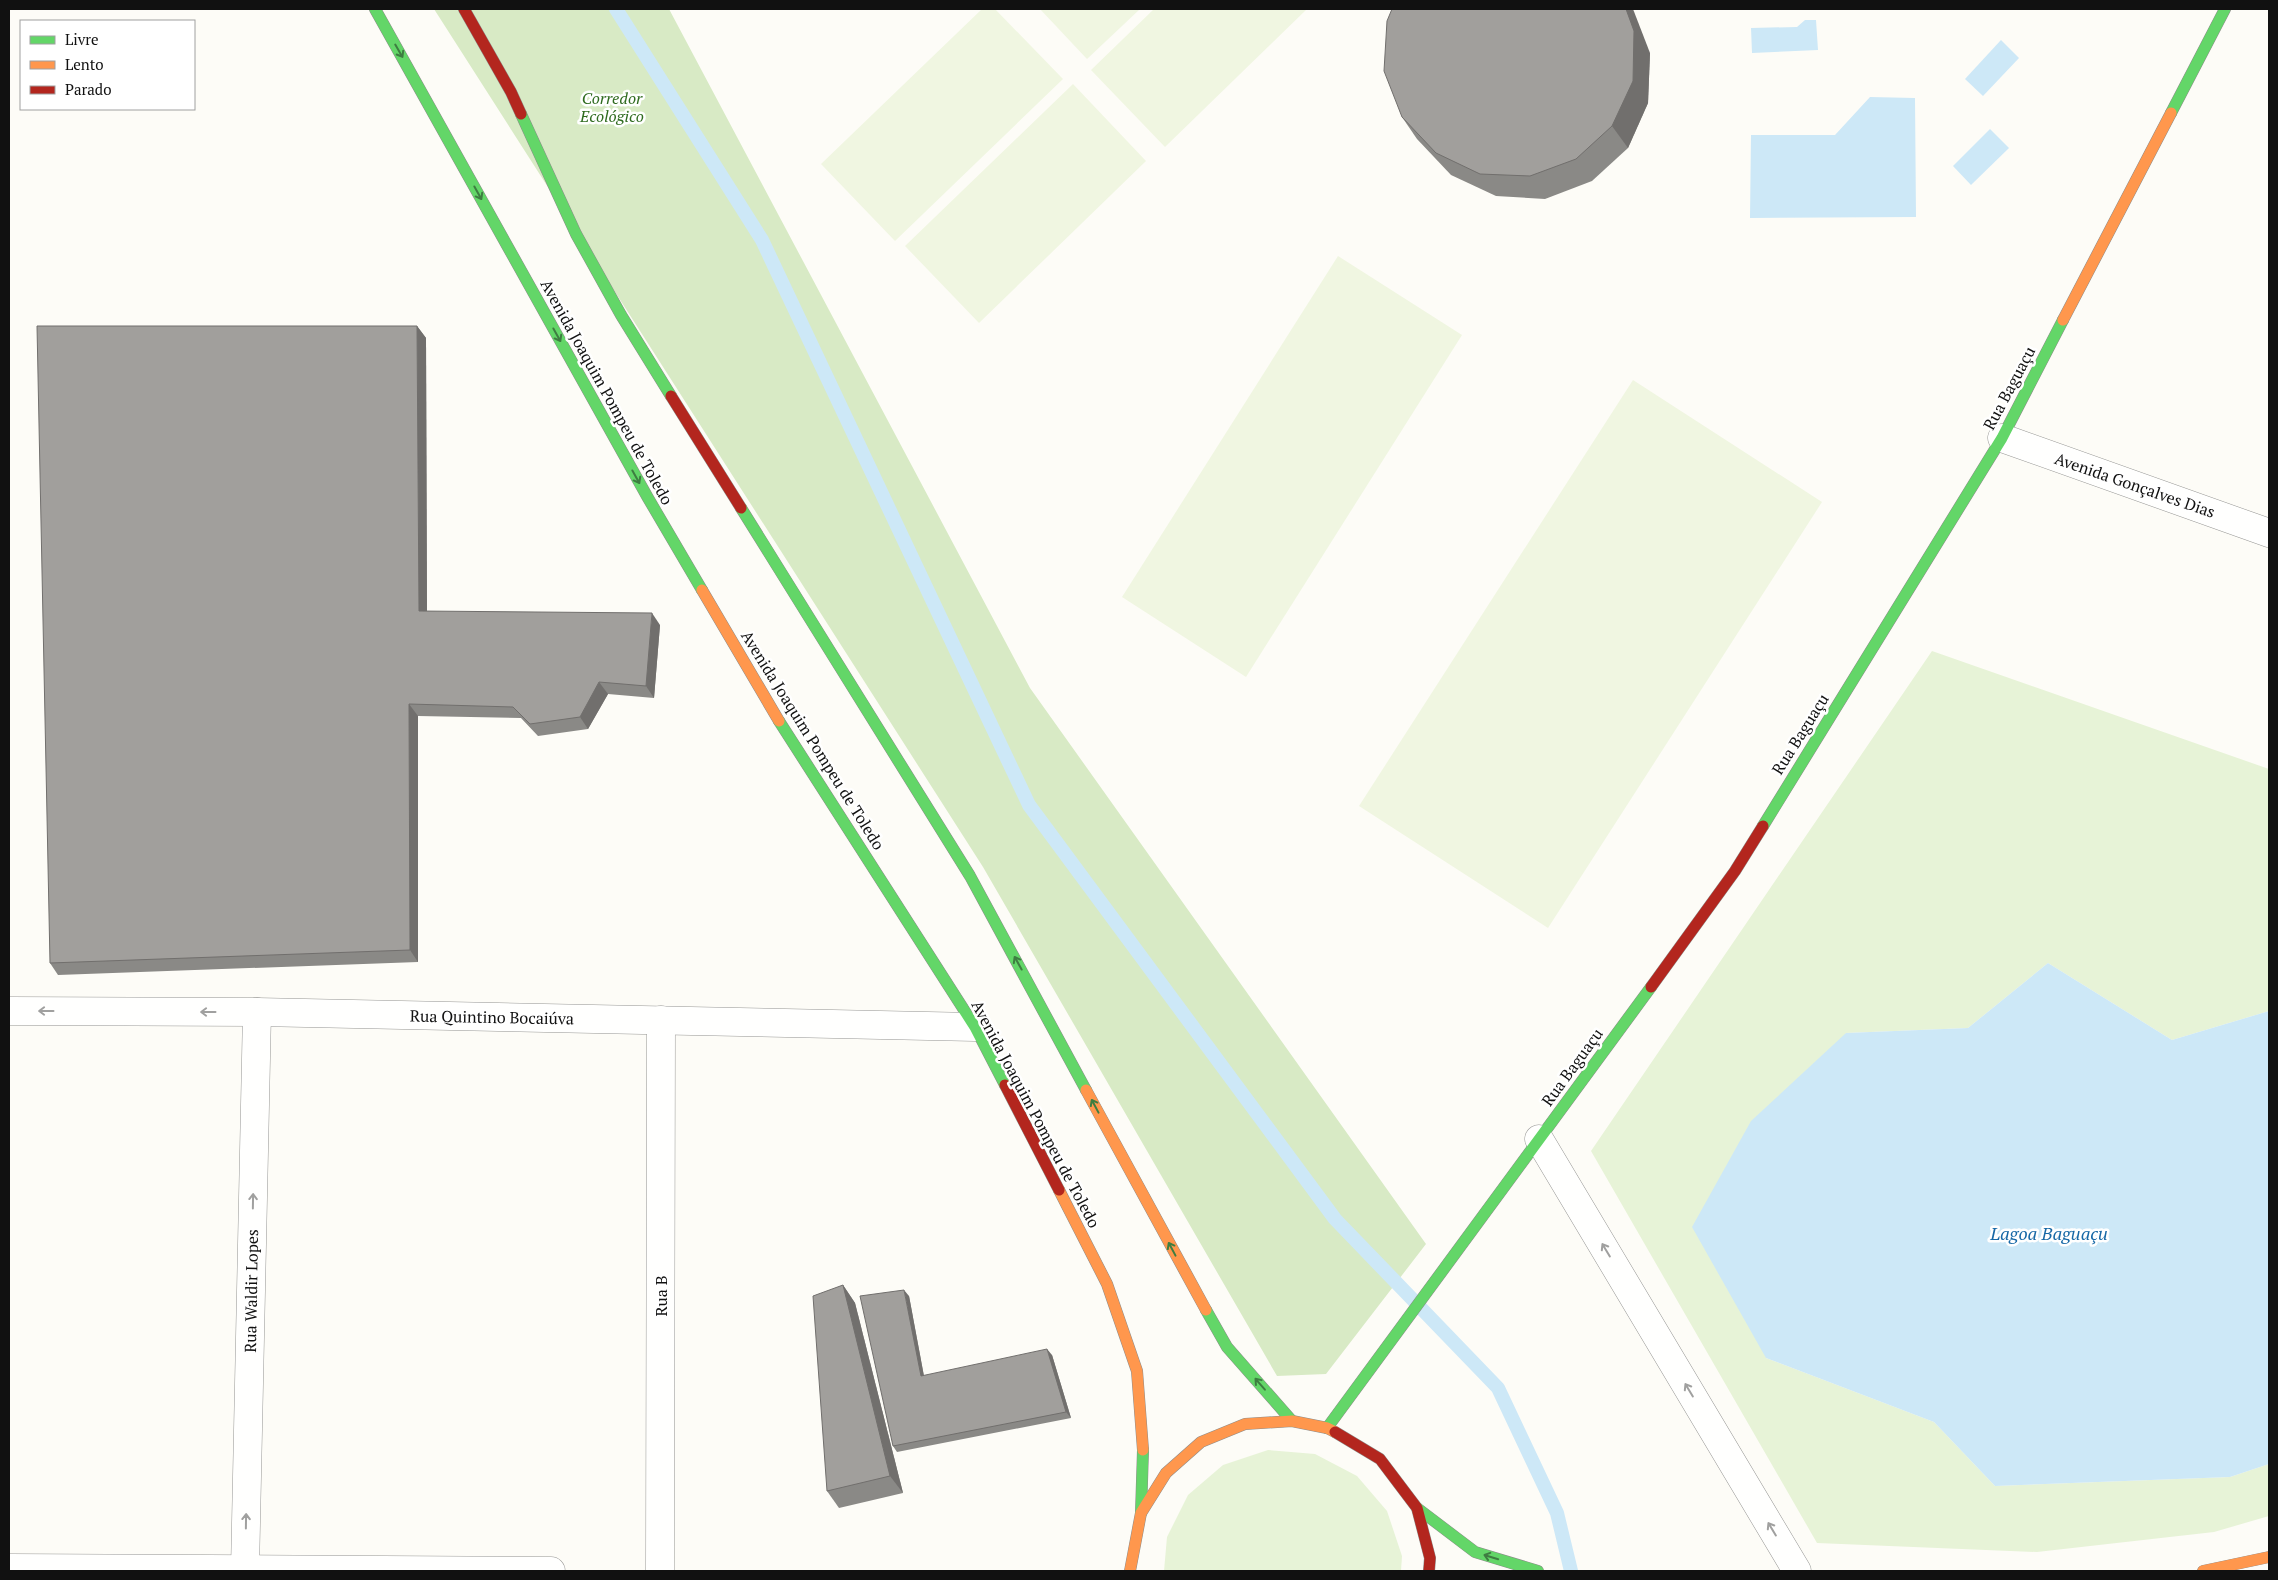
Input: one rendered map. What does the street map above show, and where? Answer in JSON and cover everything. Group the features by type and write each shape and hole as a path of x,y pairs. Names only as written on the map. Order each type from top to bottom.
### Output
{"main road":[{"name":"Avenida Joaquim Pompeu de Toledo","path":"375,9 648,498 793,744 975,1027 1107,1284 1137,1371 1144,1460 1141,1513"},
{"path":"464,9 510,92 576,234 621,315 970,876 1195,1292 1227,1347 1292,1421"},
{"name":"Rua Baguaçu","path":"1327,1428 1475,1229 1735,871 2002,438 2225,9"},
{"path":"1130,1571 1141,1513 1166,1473 1202,1442 1245,1424 1292,1421 1327,1428 1380,1459 1416,1508 1476,1552 1538,1571"},
{"path":"1416,1508 1430,1558 1429,1571"},
{"path":"2203,1571 2269,1556"}],"street":[{"name":"Avenida Gonçalves Dias","path":"2002,438 2269,532"},
{"name":"Rua Quintino Bocaiúva","path":"9,1011 257,1012 975,1027"},
{"name":"Rua Waldir Lopes","path":"245,1570 257,1012"},
{"name":"Rua B","path":"660,1571 661,1020"},
{"path":"1539,1139 1797,1571"},
{"path":"9,1568 551,1571"}],"green space":[{"name":"Corredor Ecológico","path":"434,9 669,9 1030,688 1426,1244 1326,1374 1277,1376 983,867"},
{"path":"982,9 995,9 1063,79 895,241 821,164"},
{"path":"1040,9 1140,9 1087,59"},
{"path":"1154,9 1307,9 1165,147 1091,70"},
{"path":"1073,84 1146,161 979,323 905,246"},
{"path":"1338,256 1462,335 1246,677 1122,597"},
{"path":"1633,380 1822,502 1548,928 1359,806"},
{"path":"1932,651 2269,769 2269,1011 2172,1040 2048,963 1968,1028 1846,1033 1766,1358 1934,1422 1995,1486 2230,1477 2269,1464 2269,1516 2214,1532 2037,1552 1817,1543 1591,1151"},
{"path":"1268,1450 1315,1454 1357,1476 1387,1511 1402,1556 1401,1571 1164,1571 1167,1537 1188,1495 1223,1465"}],"water":[{"path":"1805,20 1816,20 1818,50 1752,53 1751,28 1797,27"},
{"path":"2001,40 2019,58 1983,96 1965,79"},
{"path":"1870,97 1915,98 1916,217 1750,218 1751,135 1835,135"},
{"path":"1990,129 2009,148 1971,185 1953,166"},
{"name":"Lagoa Baguaçu","path":"2048,963 2172,1040 2269,1011 2269,1464 2230,1477 1995,1486 1934,1422 1766,1358 1692,1227 1751,1121 1846,1033 1968,1028"}],"building":[{"path":"1392,9 1626,9 1634,31 1633,81 1612,126 1576,159 1530,176 1480,174 1436,153 1402,117 1384,71 1387,21"},
{"path":"37,326 417,326 419,611 652,613 646,686 599,682 580,717 530,724 513,707 409,704 410,950 50,963"},
{"path":"843,1285 890,1476 827,1491 813,1296"},
{"path":"904,1290 921,1376 1047,1349 1066,1412 893,1446 860,1296"}],"waterway":[{"path":"616,9 762,240 1029,805 1335,1219 1498,1388 1557,1513 1571,1571"}],"traffic: fast":[{"path":"375,9 648,498 702,590"},
{"path":"2171,113 2225,9"},
{"path":"521,114 576,234 621,315 671,396"},
{"path":"1763,826 2002,438 2063,320"},
{"path":"741,508 970,876 1086,1090"},
{"path":"779,721 975,1027 1005,1085"},
{"path":"1327,1428 1651,987"},
{"path":"1206,1310 1227,1347 1292,1421"},
{"path":"1141,1513 1143,1450"},
{"path":"1417,1508 1475,1552 1538,1571"}],"traffic: slow":[{"path":"2063,320 2171,113"},
{"path":"702,590 779,721"},
{"path":"1086,1090 1206,1310"},
{"path":"1059,1190 1107,1284 1137,1371 1143,1450"},
{"path":"1130,1571 1141,1513 1166,1473 1201,1442 1245,1424 1292,1421 1327,1428 1335,1432"},
{"path":"2203,1571 2269,1557"}],"traffic: jam":[{"path":"464,9 511,92 521,114"},
{"path":"671,396 741,508"},
{"path":"1651,987 1735,871 1763,826"},
{"path":"1005,1085 1059,1190"},
{"path":"1335,1432 1380,1459 1417,1508 1430,1558 1429,1571"}]}
